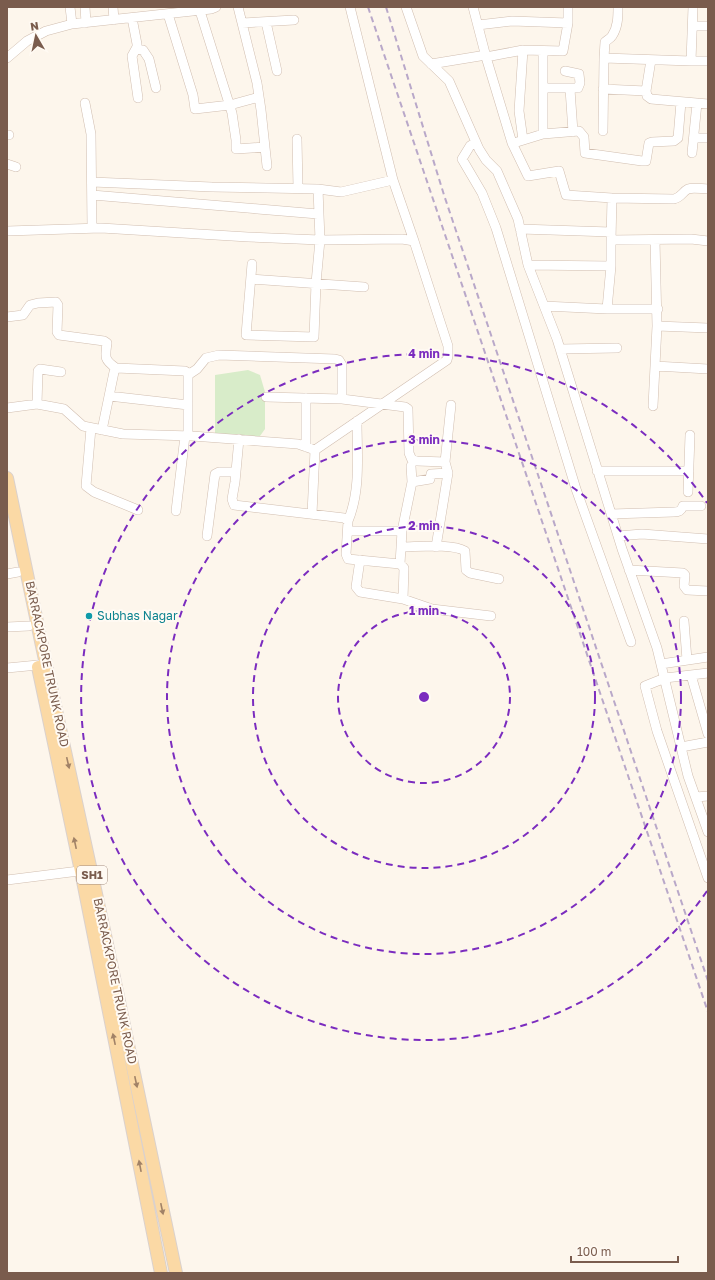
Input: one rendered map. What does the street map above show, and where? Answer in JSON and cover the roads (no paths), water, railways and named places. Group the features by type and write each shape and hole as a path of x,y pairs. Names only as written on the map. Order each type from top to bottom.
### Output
{"main road":[{"name":"BARRACKPORE TRUNK ROAD","path":"7,478 86,870 161,1273"},
{"name":"BARRACKPORE TRUNK ROAD","path":"7,518 13,573 29,626 86,870 176,1273"}],"street":[{"path":"70,7 72,24"},
{"path":"85,7 86,22"},
{"path":"113,7 114,20"},
{"path":"7,58 27,42 46,30 86,22 211,10 216,7"},
{"path":"238,7 259,97 267,166"},
{"path":"7,408 37,404 64,409 83,426 122,434 239,439 298,444 310,448 357,421 444,362 448,356 448,346 393,180 350,7"},
{"path":"406,7 423,56 449,81 476,142 486,160 497,171 518,219 528,265 560,349 618,536 662,664 688,776 708,832"},
{"path":"473,7 512,143 528,176 559,171 566,195 612,198 674,199 681,196 690,188 708,189"},
{"path":"431,64 523,50 563,51 568,23 568,7"},
{"path":"603,131 605,42 614,32 618,20 618,7"},
{"path":"691,61 693,7"},
{"path":"200,11 230,105 236,149 265,146"},
{"path":"168,14 193,95 195,109 230,105 259,97"},
{"path":"132,18 137,44 132,56 138,98"},
{"path":"242,23 294,20"},
{"path":"478,25 512,21 568,23"},
{"path":"266,22 277,71"},
{"path":"693,26 708,26"},
{"path":"136,49 143,50 149,59 156,88"},
{"path":"522,140 520,111 523,50"},
{"path":"543,51 543,134"},
{"path":"604,58 708,61"},
{"path":"651,60 646,91 647,96 650,99 708,104"},
{"path":"544,88 578,88 580,86 579,74 565,71"},
{"path":"570,89 573,132"},
{"path":"603,89 646,91"},
{"path":"512,143 543,134 579,131 584,137 586,153 646,161 649,143 674,141 678,138 681,102"},
{"path":"85,103 92,134 92,228"},
{"path":"692,153 697,104"},
{"path":"694,138 708,138"},
{"path":"297,139 298,188"},
{"path":"476,142 470,146 462,159 482,193 496,228 576,489 631,642"},
{"path":"7,164 16,166"},
{"path":"92,182 212,187 298,188 340,192 393,180"},
{"path":"252,264 246,335 314,337 316,283 320,240 318,190"},
{"path":"92,195 318,214"},
{"path":"607,308 611,266 612,198"},
{"path":"7,231 92,228 320,240 402,239 414,241"},
{"path":"520,229 655,240 708,241"},
{"path":"653,406 658,309 655,240"},
{"path":"528,265 611,266"},
{"path":"251,279 364,287"},
{"path":"7,317 23,315 30,304 56,302 58,305 57,332 59,335 104,341 107,343 106,359 108,363 116,368 185,371 188,376 188,405 186,436 176,511"},
{"path":"544,306 658,309"},
{"path":"657,326 708,328"},
{"path":"560,349 617,348"},
{"path":"188,376 197,369 206,358 219,355 336,359 342,364 342,399"},
{"path":"655,366 708,369"},
{"path":"102,430 116,368"},
{"path":"37,404 38,371 40,369 62,372"},
{"path":"109,396 188,405"},
{"path":"266,397 342,399 405,407 408,409 409,453 412,460 445,462"},
{"path":"306,398 310,448 312,514"},
{"path":"436,547 448,473 445,462 451,405"},
{"path":"357,421 357,489 353,509 348,521 346,554 348,559 400,564 404,568 403,599"},
{"path":"91,428 86,486 94,492 138,510"},
{"path":"688,492 690,435"},
{"path":"239,439 232,499 234,505 344,518 348,521"},
{"path":"400,564 402,531 412,482 411,466"},
{"path":"597,471 689,471"},
{"path":"207,536 215,474 219,472 236,472"},
{"path":"412,482 430,480 430,474 448,473"},
{"path":"611,514 679,512 682,510 683,506 686,505 701,506"},
{"path":"348,531 402,531"},
{"path":"618,536 642,534 708,539"},
{"path":"402,547 461,548 465,551 466,570 470,573 498,579"},
{"path":"360,560 356,584 357,590 360,592 403,599 432,609 491,616"},
{"path":"630,570 683,573 684,586 687,590 708,592"},
{"path":"684,621 687,660"},
{"path":"7,627 29,626"},
{"path":"662,664 708,657"},
{"path":"7,668 38,665"},
{"path":"708,672 665,678 645,686 657,731 708,878"},
{"path":"691,675 708,734"},
{"path":"681,747 708,742"},
{"path":"696,796 708,796"},
{"path":"7,880 86,870"}],"railway":[{"path":"368,7 708,1012"},
{"path":"386,7 444,195 708,981"}],"place":[{"name":"Subhas Nagar","path":"89,616"}]}
